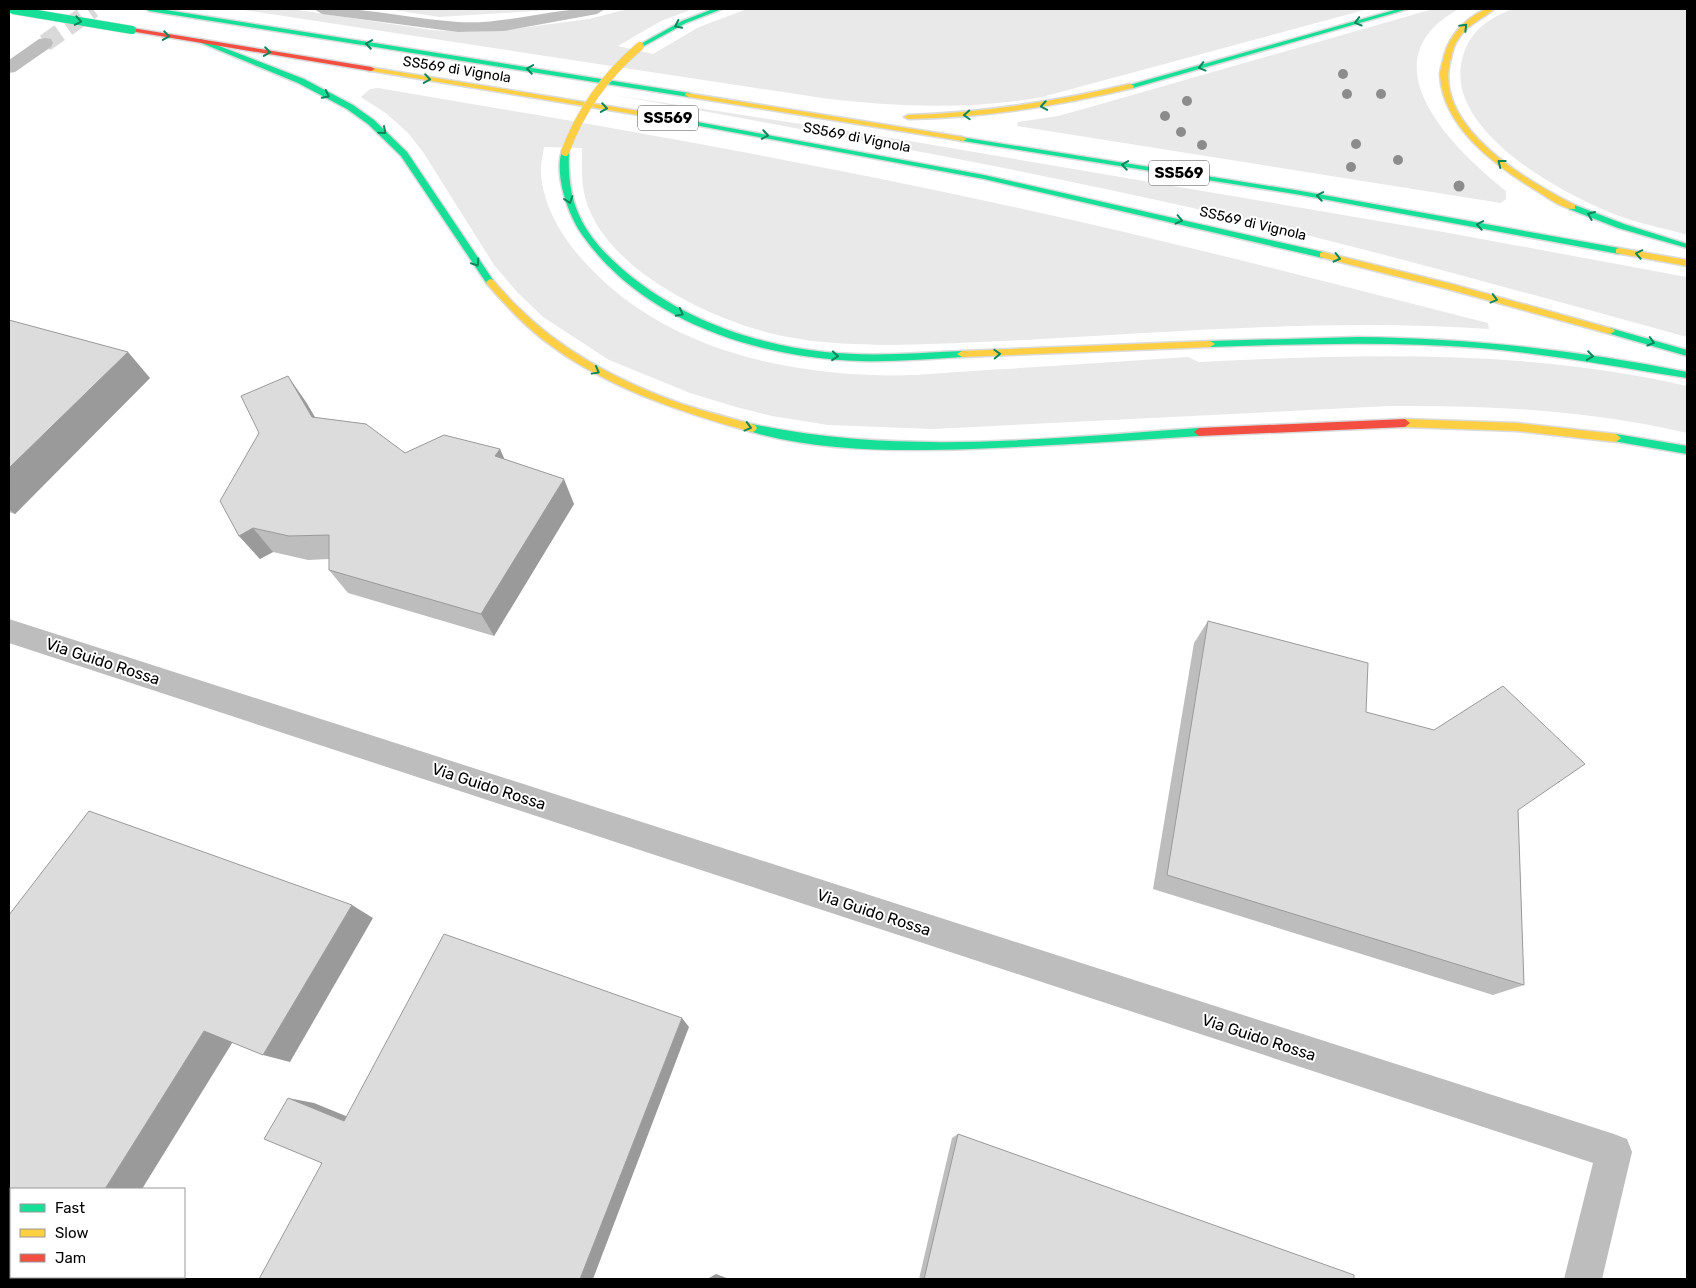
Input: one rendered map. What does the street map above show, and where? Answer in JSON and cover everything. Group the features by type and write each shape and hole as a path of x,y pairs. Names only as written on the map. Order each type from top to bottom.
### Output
{"highway":[{"path":"719,9 684,22 640,46 609,72 593,91 573,127 566,152 565,188 570,205 580,226 613,267 652,297 724,334 770,346 812,354 860,358 1315,340 1388,339 1461,342 1604,358 1687,375"},
{"path":"670,92 882,116 925,117 1015,111 1104,93 1405,9"},
{"path":"1492,9 1468,22 1457,34 1444,63 1442,80 1449,99 1456,116 1471,135 1490,155 1514,174 1572,207 1611,224 1687,246"},
{"name":"SS569 di Vignola","path":"11,10 737,130 984,177 1285,245 1452,287 1687,353"},
{"name":"SS569 di Vignola","path":"155,10 1301,193 1687,263"},
{"path":"201,41 318,90 361,114 384,132 412,165 481,271 527,322 552,344 612,380 714,418 759,430 822,442 856,446 966,445 1332,425 1489,424 1623,438 1687,450"}],"street":[{"path":"322,9 458,28 504,26 597,9"},
{"path":"9,68 45,42"},
{"name":"Via Guido Rossa","path":"9,631 1614,1152 1584,1279"}],"shaded area":[{"path":"237,9 292,9 431,30 467,32 507,30 589,19 628,9 693,9 661,21 618,46 653,54 699,27 747,9 1368,9 1042,97 987,104 932,106 822,98"},
{"path":"388,9 566,9 439,17"},
{"path":"1433,9 1459,9 1431,30 1418,53 1418,78 1427,104 1443,129 1463,152 1506,191 1506,199 1501,203 1017,126 1018,122 1058,116"},
{"path":"1513,9 1687,9 1687,235 1625,218 1573,195 1544,179 1516,159 1491,137 1472,112 1462,87 1462,60 1469,42 1480,28 1495,17"},
{"path":"378,88 768,157 1061,217 1488,323 1489,329 1339,325 888,345 829,343 794,338 765,332 734,322 670,292 641,272 616,249 597,224 585,197 582,148 544,147 541,173 546,201 566,239 594,272 623,297 654,318 687,336 759,360 833,372 904,375 1188,357 1199,362 1383,356 1505,360 1627,374 1687,386 1687,433 1650,425 1576,414 1501,408 1389,406 933,429 828,425 772,416 736,407 690,393 609,360 543,317 517,292 494,265 423,152 408,133 387,114 361,97 370,89"},
{"path":"614,95 898,139 1449,233 1687,277 1687,337 1390,256 1211,212 988,165"}],"building":[{"path":"9,320 128,352 9,468"},
{"path":"288,376 312,417 366,424 405,453 444,435 500,449 495,456 564,479 481,614 329,570 329,535 289,536 253,528 239,536 220,501 259,433 241,396"},
{"path":"1208,621 1368,663 1366,712 1434,730 1503,686 1585,764 1518,810 1524,985 1167,875"},
{"path":"89,811 352,905 263,1055 204,1031 106,1188 10,1188 10,1254 9,915"},
{"path":"444,934 682,1018 580,1279 259,1279 322,1163 264,1139 288,1098 344,1121"},
{"path":"958,1134 1354,1275 1354,1279 924,1279"}],"tunnel":[{"path":"45,43 93,9"}],"traffic: fast":[{"path":"149,9 689,95"},
{"path":"640,46 684,22 719,9"},
{"path":"1130,86 1405,9"},
{"path":"13,10 132,30"},
{"path":"201,41 301,81 350,107 371,122 404,154 490,282"},
{"path":"657,116 984,177 1323,255"},
{"path":"963,139 1301,193 1619,251"},
{"path":"565,152 566,186 570,202 583,230 603,256 616,268 642,289 669,307 729,335 793,351 859,358 962,354"},
{"path":"1572,207 1621,226 1686,246"},
{"path":"1610,331 1687,353"},
{"path":"1210,344 1358,340 1478,345 1618,362 1687,375"},
{"path":"752,428 818,440 919,446 1020,443 1199,432"},
{"path":"1616,438 1687,450"}],"traffic: slow":[{"path":"1491,9 1467,24 1450,47 1444,73 1448,98 1461,122 1480,144 1502,164 1527,182 1572,207"},
{"path":"565,152 578,121 595,93 615,69 640,46"},
{"path":"371,69 657,116"},
{"path":"908,117 992,112 1048,104 1130,86"},
{"path":"689,95 963,139"},
{"path":"1619,251 1687,263"},
{"path":"1323,255 1452,287 1610,331"},
{"path":"490,282 515,311 544,336 608,376 643,393 715,418 752,428"},
{"path":"962,354 1210,344"},
{"path":"1405,423 1517,427 1616,438"}],"traffic: jam":[{"path":"132,30 371,69"},
{"path":"1199,432 1405,423"}]}
